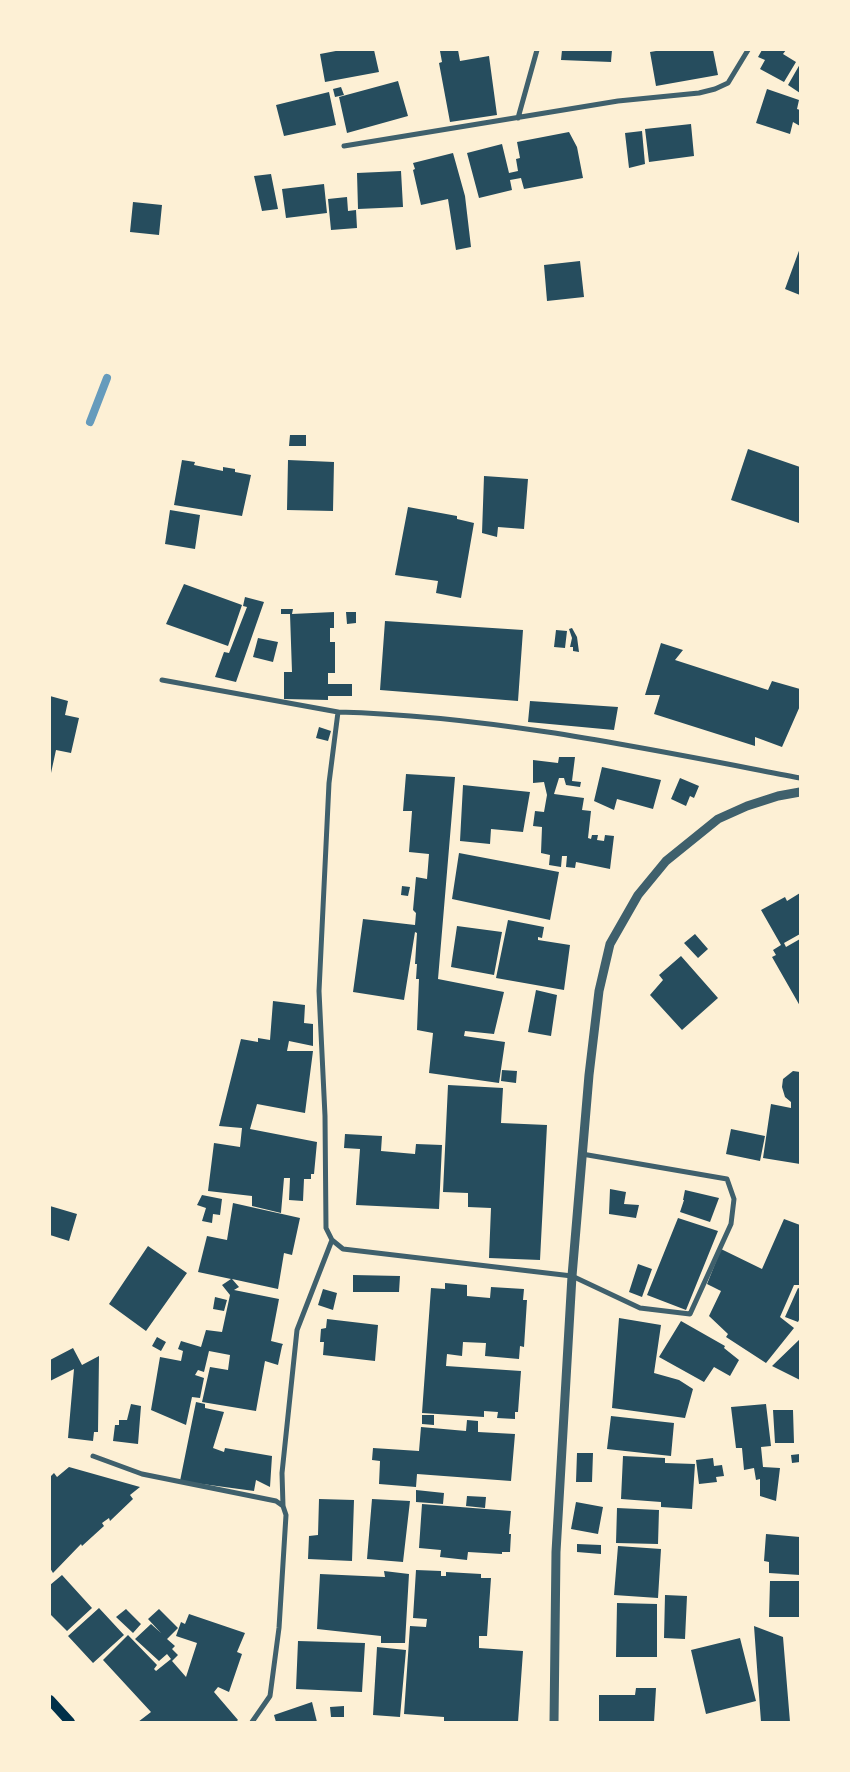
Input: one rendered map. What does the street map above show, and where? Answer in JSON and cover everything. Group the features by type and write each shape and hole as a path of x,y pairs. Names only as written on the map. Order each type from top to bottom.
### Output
{"main road":[{"path":"50,1700 70,1722"}],"street":[{"path":"518,118 537,50"},
{"path":"344,146 618,101 700,93 728,83 748,50"},
{"path":"162,680 338,712 412,716 586,737 800,778"},
{"path":"338,712 329,783 319,991 325,1116 326,1228 332,1240 342,1249 572,1276 640,1308 690,1314 731,1224 734,1199 727,1180 582,1154"},
{"path":"554,1722 556,1552 572,1276 589,1075 599,991 610,944 638,895 666,861 718,819 747,806 778,796 800,792"},
{"path":"252,1722 270,1696 279,1628 286,1515 283,1506 282,1473 297,1330 332,1240"},
{"path":"93,1456 142,1474 276,1501 283,1506"}],"building":[{"path":"341,50 374,50 379,72 325,82 320,54"},
{"path":"458,50 460,61 489,56 497,115 450,122 439,63 442,62 440,51"},
{"path":"562,50 612,50 611,62 561,60"},
{"path":"662,50 713,50 718,75 656,86 650,52"},
{"path":"762,50 786,50 783,54 796,62 784,82 760,69 765,60 758,57"},
{"path":"800,64 800,93 788,85"},
{"path":"398,81 408,116 347,133 339,97"},
{"path":"341,87 344,95 335,97 333,89"},
{"path":"767,89 799,100 797,109 800,110 800,126 793,122 790,134 756,123"},
{"path":"329,92 336,125 284,136 276,105"},
{"path":"691,124 694,156 649,162 645,129"},
{"path":"642,131 645,164 629,168 625,133"},
{"path":"569,132 577,147 583,178 524,189 521,178 510,180 512,190 479,198 467,153 502,144 509,173 518,171 516,159 520,158 517,142"},
{"path":"453,153 465,196 471,247 456,250 448,199 421,205 413,170 415,169 413,163"},
{"path":"401,171 403,207 358,209 357,173"},
{"path":"271,174 278,209 262,211 254,176"},
{"path":"324,184 327,213 286,218 282,189"},
{"path":"347,197 348,211 356,210 357,228 331,230 328,199"},
{"path":"133,202 162,205 159,235 130,232"},
{"path":"800,248 800,295 785,289"},
{"path":"580,261 584,297 547,301 544,265"},
{"path":"290,435 306,435 306,446 289,446"},
{"path":"748,449 800,467 799,523 731,500"},
{"path":"182,460 195,462 194,465 223,471 223,467 235,469 235,472 251,475 242,516 174,505"},
{"path":"288,460 334,462 333,511 287,510"},
{"path":"484,476 528,479 524,529 498,527 497,537 482,533"},
{"path":"408,507 457,516 457,519 474,523 461,598 436,593 438,581 395,575"},
{"path":"170,510 200,515 195,549 165,544"},
{"path":"184,584 242,605 228,646 166,624"},
{"path":"245,597 264,602 236,682 215,677 224,652 229,653 247,607 243,606"},
{"path":"281,609 293,609 292,614 334,612 334,628 330,628 330,642 335,642 335,673 328,673 328,684 352,684 352,696 328,696 328,700 284,699 284,672 292,672 290,614 281,614"},
{"path":"346,612 356,612 356,623 347,624"},
{"path":"385,621 523,630 518,701 380,690"},
{"path":"572,628 577,637 579,652 573,651 573,647 570,647 572,638 569,629"},
{"path":"556,630 567,631 565,648 554,647"},
{"path":"258,638 278,642 273,662 253,657"},
{"path":"661,643 683,650 675,660 768,690 772,681 800,689 800,706 782,747 755,737 755,746 654,714 660,695 645,695"},
{"path":"50,696 68,701 65,715 79,718 71,753 56,750 51,773"},
{"path":"530,701 618,707 614,730 528,722"},
{"path":"319,727 331,731 328,741 316,738"},
{"path":"559,757 575,757 572,781 581,782 580,787 566,785 564,778 559,778 554,794 584,798 582,810 591,811 588,838 591,839 592,835 598,835 597,840 604,841 605,835 614,836 610,869 576,862 575,868 566,867 567,856 562,856 561,867 549,865 550,855 541,853 542,827 533,826 535,811 544,812 547,795 544,782 533,783 533,760 558,763"},
{"path":"602,767 661,780 653,809 617,799 614,810 594,801"},
{"path":"406,774 455,777 438,979 504,992 494,1034 465,1031 464,1036 505,1042 499,1083 429,1073 433,1033 417,1030 419,979 416,979 417,964 415,964 417,933 415,932 404,1000 353,992 363,919 415,925 416,913 413,910 416,877 427,879 429,854 409,852 412,811 403,811"},
{"path":"680,778 699,786 694,798 690,796 686,806 671,799"},
{"path":"463,785 530,792 523,832 491,829 490,844 460,841"},
{"path":"459,853 559,872 550,920 452,899"},
{"path":"402,886 410,887 408,896 401,895"},
{"path":"800,893 800,934 784,943 786,947 800,939 800,1006 772,957 776,955 773,950 781,945 761,910 785,897 787,901"},
{"path":"508,920 544,927 542,938 538,937 538,940 570,945 564,990 496,978"},
{"path":"457,926 502,932 494,975 451,967"},
{"path":"695,934 708,949 698,958 684,943"},
{"path":"681,956 718,998 682,1030 650,995 663,980 659,975"},
{"path":"536,990 557,995 551,1036 528,1032"},
{"path":"273,1001 305,1005 304,1023 313,1024 313,1046 289,1041 287,1051 313,1051 305,1113 257,1104 250,1129 317,1142 314,1174 311,1174 311,1179 304,1179 303,1201 289,1200 290,1178 284,1178 281,1213 252,1206 252,1196 208,1191 214,1143 240,1147 242,1128 219,1126 241,1039 258,1042 258,1038 270,1040"},
{"path":"502,1070 517,1071 516,1083 501,1081"},
{"path":"793,1071 800,1072 800,1164 763,1158 771,1104 791,1108 791,1102 785,1097 782,1087 783,1079"},
{"path":"448,1085 503,1088 501,1123 547,1125 540,1260 489,1258 491,1208 468,1207 468,1193 443,1192"},
{"path":"731,1129 765,1136 760,1161 726,1154"},
{"path":"345,1134 382,1136 381,1151 415,1154 416,1144 442,1145 439,1209 356,1205 360,1149 344,1148"},
{"path":"610,1189 626,1192 624,1204 639,1205 636,1218 609,1214"},
{"path":"685,1190 719,1198 710,1222 680,1212"},
{"path":"202,1195 222,1199 220,1215 213,1214 212,1223 202,1221 206,1208 197,1205"},
{"path":"233,1203 300,1218 292,1255 284,1253 278,1289 232,1279 239,1287 234,1290 279,1299 271,1341 283,1344 278,1365 265,1361 256,1411 202,1402 210,1367 228,1370 230,1355 209,1351 204,1372 198,1370 195,1375 204,1378 200,1398 192,1397 186,1425 151,1410 160,1357 181,1361 183,1351 178,1349 181,1341 201,1347 206,1330 222,1332 230,1295 222,1285 231,1279 198,1272 207,1236 227,1240"},
{"path":"50,1206 77,1214 69,1241 50,1235"},
{"path":"678,1218 718,1231 686,1310 647,1295"},
{"path":"784,1219 800,1225 800,1285 794,1285 780,1317 794,1328 766,1363 726,1337 728,1334 709,1316 721,1291 707,1284 721,1249 762,1269"},
{"path":"148,1246 187,1273 146,1331 109,1304"},
{"path":"638,1264 652,1269 642,1297 629,1292"},
{"path":"353,1275 400,1276 399,1292 353,1292"},
{"path":"445,1283 467,1285 467,1296 490,1298 491,1287 524,1289 523,1300 527,1300 524,1347 520,1346 519,1359 485,1356 486,1343 463,1342 462,1356 447,1354 446,1366 521,1371 518,1412 515,1412 515,1419 497,1418 498,1412 484,1411 484,1417 422,1413 431,1288 445,1289"},
{"path":"798,1288 800,1289 800,1318 798,1322 785,1317"},
{"path":"323,1289 337,1293 333,1310 318,1305"},
{"path":"215,1297 227,1300 224,1311 213,1309"},
{"path":"619,1318 661,1325 654,1373 679,1380 693,1389 685,1418 612,1408"},
{"path":"327,1319 378,1325 375,1361 323,1355 324,1342 320,1342 321,1329 326,1328"},
{"path":"681,1321 725,1346 724,1348 739,1360 730,1376 714,1367 704,1382 659,1357"},
{"path":"157,1337 166,1342 161,1351 152,1346"},
{"path":"800,1339 800,1380 772,1366"},
{"path":"73,1348 82,1365 99,1356 98,1432 94,1432 93,1441 68,1438 74,1369 50,1381 50,1360"},
{"path":"196,1402 205,1404 205,1408 224,1412 213,1448 224,1452 225,1448 272,1456 270,1487 256,1480 254,1491 180,1481"},
{"path":"131,1404 141,1406 138,1444 113,1441 115,1425 119,1425 119,1420 127,1420"},
{"path":"766,1404 771,1446 761,1447 763,1467 780,1468 776,1501 760,1496 760,1479 756,1480 754,1468 744,1470 742,1448 736,1448 731,1407"},
{"path":"773,1410 793,1410 794,1443 775,1443"},
{"path":"422,1415 434,1415 434,1425 422,1424"},
{"path":"611,1416 674,1423 671,1456 607,1449"},
{"path":"467,1420 478,1421 478,1432 515,1434 511,1481 417,1474 416,1487 379,1484 380,1461 372,1460 373,1448 419,1451 421,1427 466,1431"},
{"path":"577,1453 593,1453 592,1482 576,1482"},
{"path":"800,1454 800,1462 792,1463 791,1455"},
{"path":"623,1456 665,1458 665,1463 695,1464 692,1509 661,1507 661,1502 621,1499"},
{"path":"713,1458 714,1466 722,1465 724,1476 716,1477 717,1482 699,1484 696,1460"},
{"path":"69,1467 140,1487 130,1495 133,1499 110,1521 109,1518 102,1523 104,1526 82,1546 81,1544 53,1573 50,1568 50,1477 54,1473 57,1477"},
{"path":"416,1490 444,1493 443,1504 416,1502"},
{"path":"467,1496 486,1497 485,1508 466,1506"},
{"path":"319,1499 354,1500 352,1561 308,1559 309,1536 318,1535"},
{"path":"372,1499 410,1501 403,1562 367,1559"},
{"path":"576,1502 603,1507 598,1534 571,1529"},
{"path":"422,1504 511,1511 510,1552 502,1552 502,1554 468,1552 467,1560 440,1557 441,1550 419,1548"},
{"path":"617,1508 659,1510 658,1544 616,1543"},
{"path":"766,1534 800,1537 800,1575 769,1573 769,1562 764,1561"},
{"path":"577,1544 601,1545 601,1554 577,1552"},
{"path":"618,1546 661,1549 658,1598 614,1595"},
{"path":"416,1570 441,1571 441,1576 446,1576 446,1572 481,1574 481,1578 491,1578 487,1636 479,1636 479,1648 523,1651 518,1722 444,1721 444,1717 404,1714 410,1626 426,1627 427,1619 413,1618"},
{"path":"384,1571 409,1574 405,1643 381,1643 381,1636 317,1629 320,1574 385,1577"},
{"path":"62,1575 92,1608 67,1631 50,1614 50,1585"},
{"path":"770,1581 800,1581 800,1617 769,1617"},
{"path":"665,1595 687,1596 685,1639 664,1638"},
{"path":"617,1603 657,1604 657,1657 616,1657"},
{"path":"99,1608 124,1635 93,1663 68,1636"},
{"path":"126,1609 141,1624 133,1633 116,1617"},
{"path":"159,1609 178,1628 167,1639 175,1646 172,1649 178,1655 172,1661 186,1677 197,1643 176,1636 181,1622 185,1624 189,1614 245,1633 237,1652 242,1654 229,1692 218,1687 214,1692 238,1720 236,1722 138,1722 151,1712 103,1660 128,1635 157,1665 154,1669 156,1671 171,1659 167,1654 159,1661 135,1639 151,1624 161,1633 148,1619"},
{"path":"754,1626 783,1637 790,1722 761,1722"},
{"path":"740,1638 756,1701 706,1714 691,1650"},
{"path":"298,1641 365,1643 362,1692 296,1689"},
{"path":"377,1647 406,1650 400,1717 373,1715"},
{"path":"636,1688 656,1688 654,1722 599,1722 599,1695 635,1695"},
{"path":"312,1702 317,1722 276,1722 274,1715"},
{"path":"344,1706 344,1717 331,1717 330,1707"}],"waterway":[{"path":"90,422 107,378"}]}
